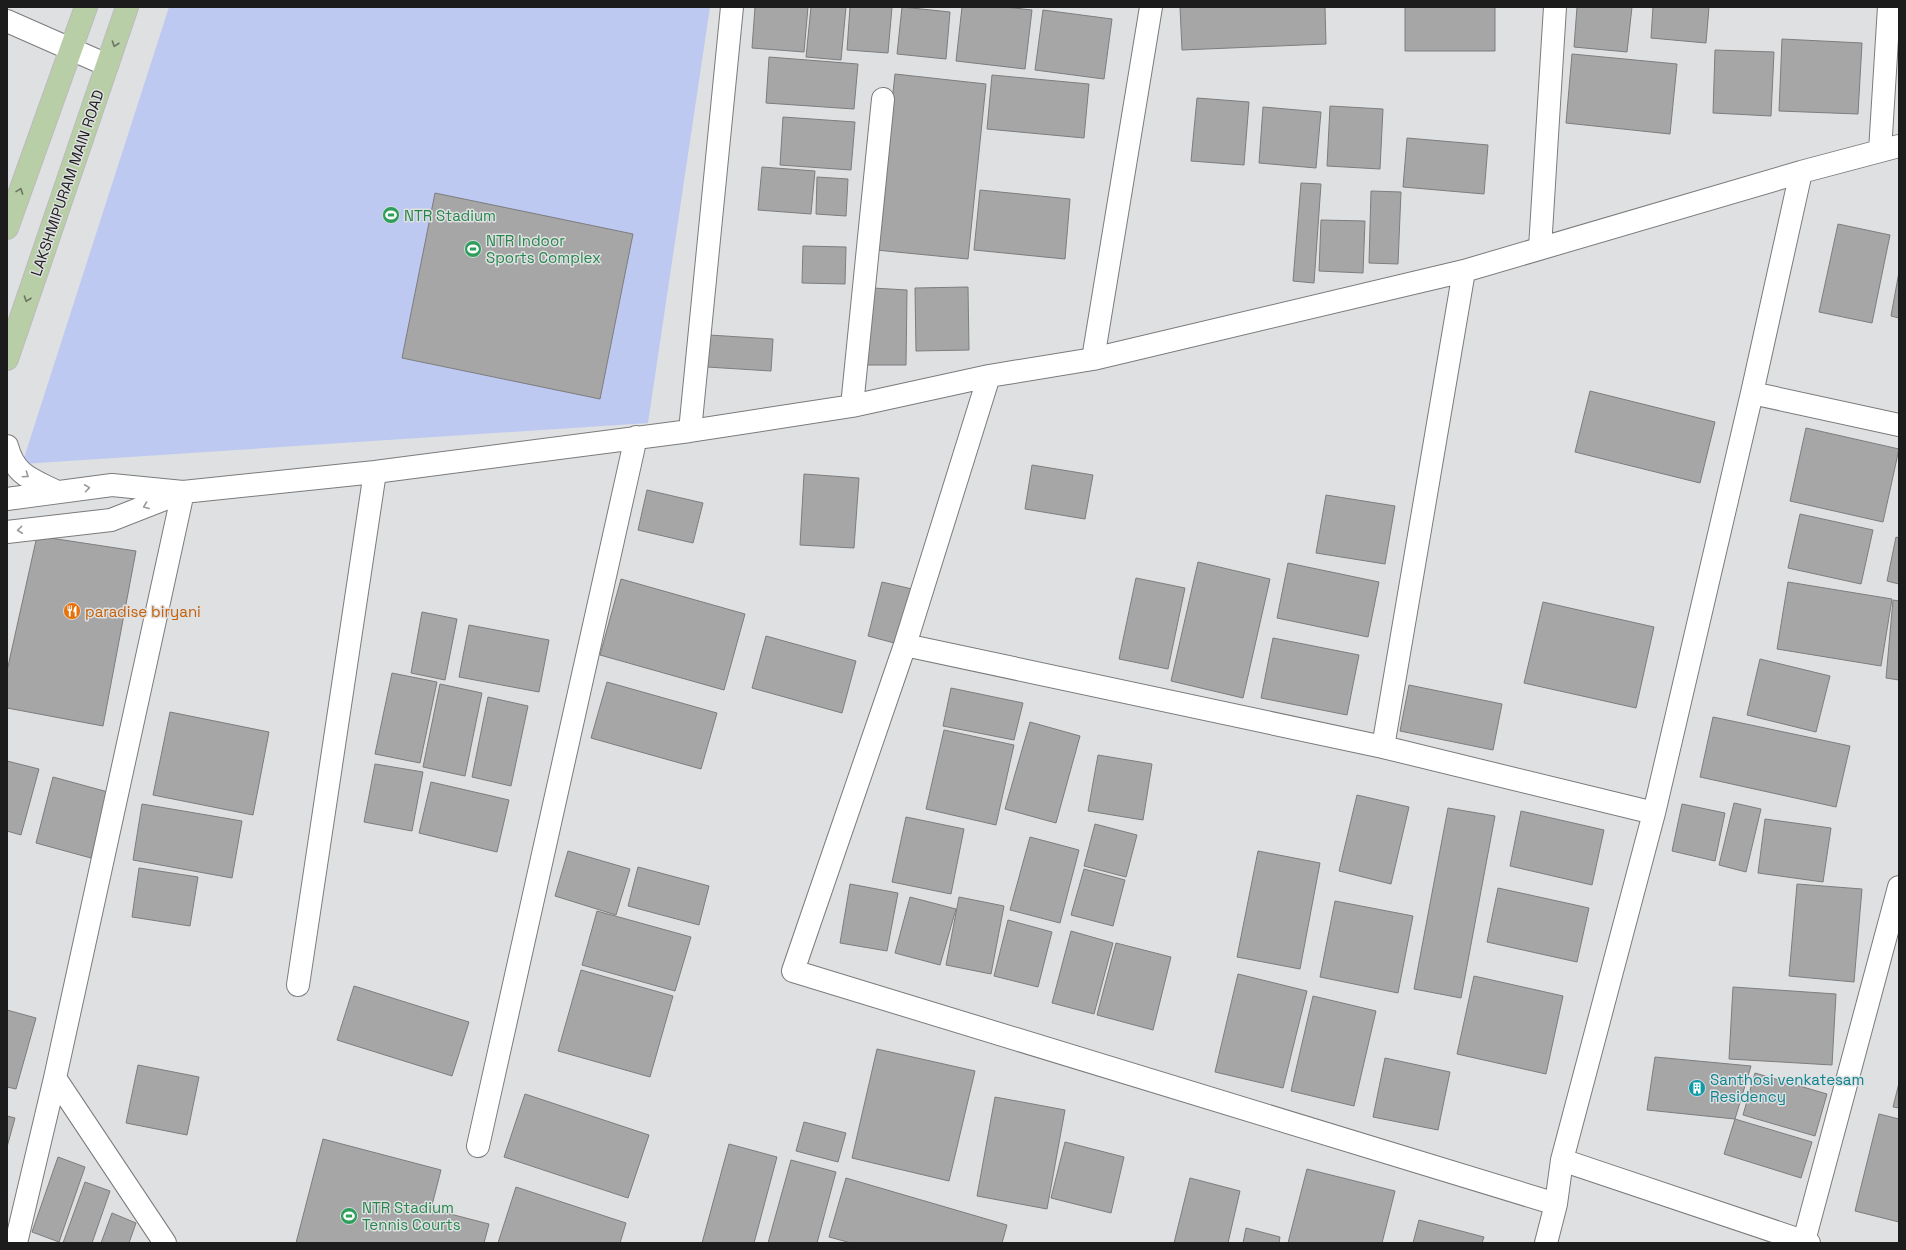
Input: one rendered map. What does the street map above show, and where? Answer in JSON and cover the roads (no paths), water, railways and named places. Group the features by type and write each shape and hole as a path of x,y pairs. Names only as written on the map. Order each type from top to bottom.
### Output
{"main road":[{"path":"7,228 72,50 86,7"},
{"name":"LAKSHMIPURAM MAIN ROAD","path":"7,359 127,7"}],"street":[{"path":"690,431 732,7"},
{"path":"1093,359 1151,7"},
{"path":"1540,248 1555,7"},
{"path":"7,499 112,485 183,492 375,472 690,431 852,406 989,376 1093,359 1464,271 1800,172 1889,148 1889,7"},
{"path":"7,21 107,65"},
{"path":"852,406 883,99"},
{"path":"1546,1243 1556,1204 1562,1160 1654,814 1752,393 1800,172"},
{"path":"1383,746 1464,271"},
{"path":"989,376 905,645 793,971 1556,1204"},
{"path":"1752,393 1899,425"},
{"path":"478,1146 636,437"},
{"path":"7,446 10,458 22,474 57,492"},
{"path":"298,984 375,472"},
{"path":"7,532 111,520 183,492"},
{"path":"16,1243 55,1078 183,492"},
{"path":"905,645 1383,746 1654,814"},
{"path":"1562,1160 1806,1242 1899,887"},
{"path":"55,1078 165,1243"}],"place":[{"name":"NTR Stadium","path":"391,215"},
{"name":"NTR Indoor Sports Complex","path":"473,249"},
{"name":"paradise biryani","path":"72,611"},
{"name":"Santhosi venkatesam Residency","path":"1697,1088"},
{"name":"NTR Stadium Tennis Courts","path":"349,1216"}]}
